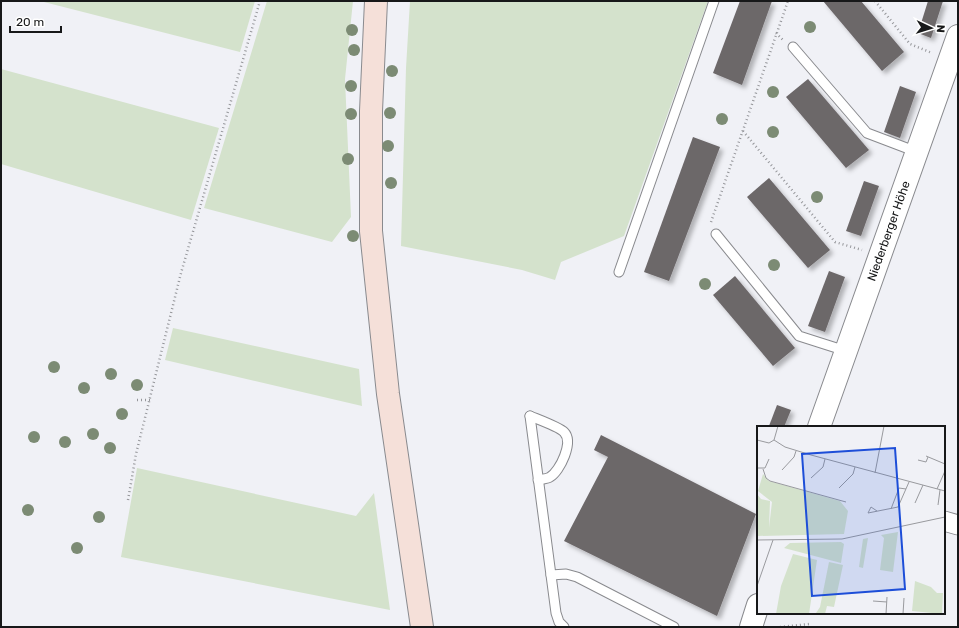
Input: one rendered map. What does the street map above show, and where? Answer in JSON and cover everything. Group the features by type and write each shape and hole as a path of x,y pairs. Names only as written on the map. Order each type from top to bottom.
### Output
{"main road":[{"path":"376,1 371,111 371,231 388,394 422,627"}],"street":[{"name":"Niederberger Höhe","path":"819,426 958,36"},
{"path":"945,521 958,524"},
{"path":"751,627 757,608"}],"lane":[{"path":"619,272 714,1"},
{"path":"793,47 867,133 917,152"},
{"path":"716,234 799,336 846,351"},
{"path":"538,480 549,478 556,472 568,446 568,438 564,432 530,416 533,437 538,480 550,575 556,613 564,627"},
{"path":"550,575 566,574 577,576 674,627"}],"path":[{"path":"128,500 136,454 181,273 260,1"},
{"path":"716,234 707,235 788,1"},
{"path":"875,1 910,44 949,60"},
{"path":"743,131 835,242 880,256"},
{"path":"137,400 150,400"},
{"path":"780,627 810,624"}],"green space":[{"path":"40,1 255,1 240,52"},
{"path":"267,1 353,1 345,79 351,217 332,242 204,208"},
{"path":"410,1 708,1 624,236 561,262 555,280 522,270 401,246 406,68"},
{"path":"1,69 219,128 191,220 1,164"},
{"path":"173,328 359,369 362,406 165,360"},
{"path":"137,468 356,516 374,493 390,610 121,557"}],"building":[{"path":"740,1 772,1 742,85 713,73"},
{"path":"823,1 861,1 904,52 882,71"},
{"path":"928,1 943,1 931,38 918,33"},
{"path":"808,79 869,150 846,168 786,97"},
{"path":"900,86 916,92 900,138 884,132"},
{"path":"693,137 720,147 669,281 644,272"},
{"path":"769,178 830,250 808,268 747,197"},
{"path":"864,181 879,186 861,236 846,231"},
{"path":"829,271 845,277 825,332 808,326"},
{"path":"735,276 795,348 773,366 713,295"},
{"path":"777,405 791,410 784,426 769,426"},
{"path":"601,435 756,514 717,616 564,541 608,457 594,450"}]}
